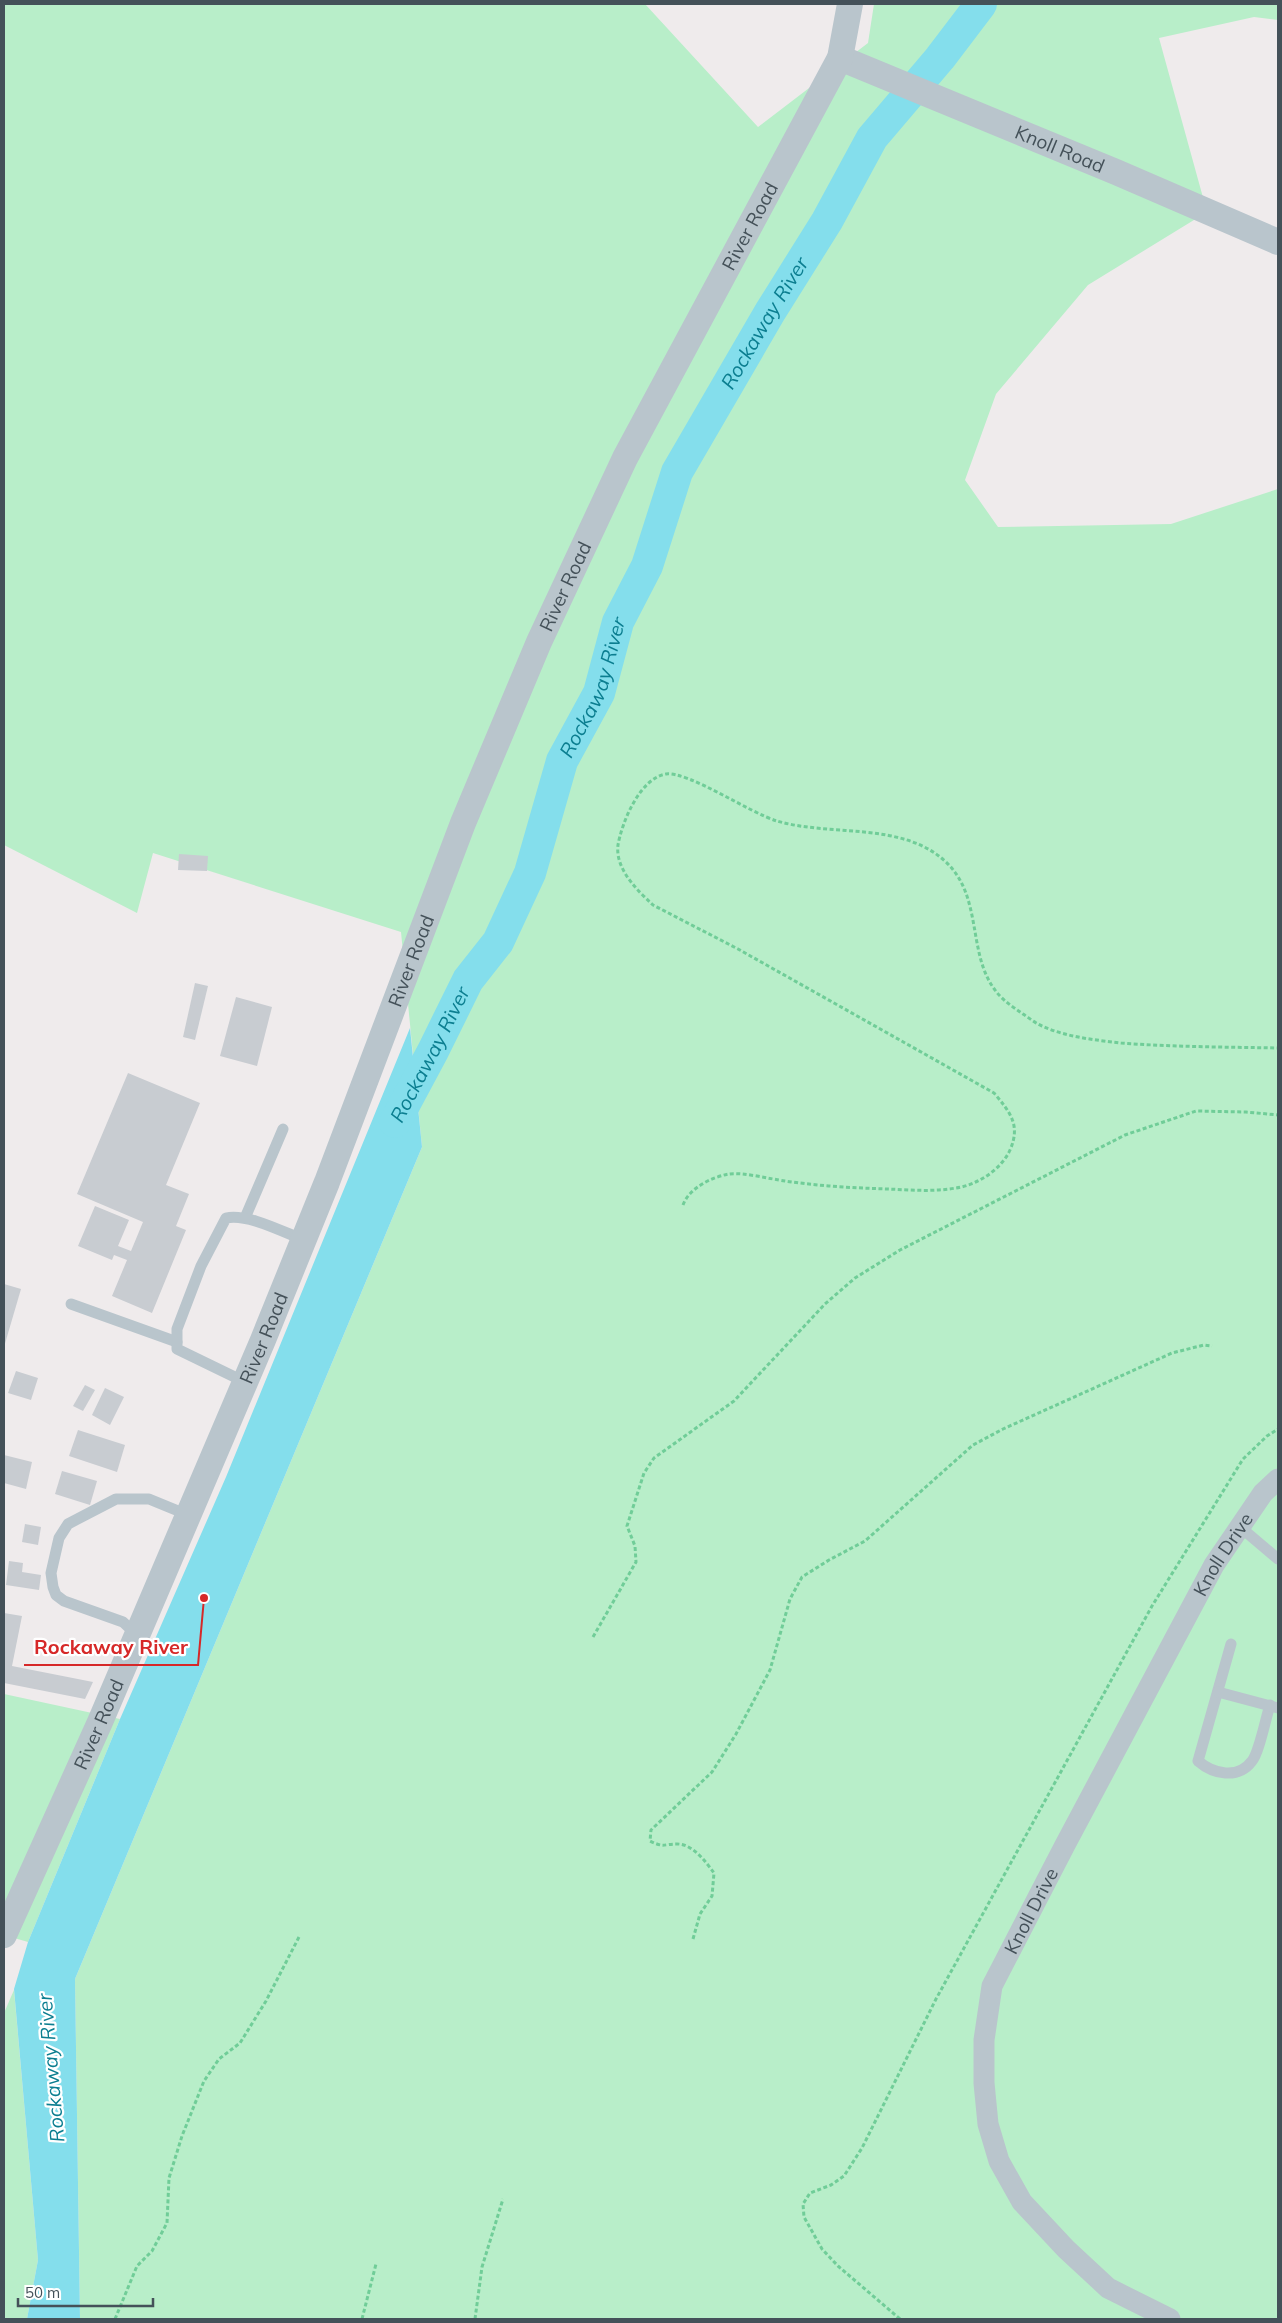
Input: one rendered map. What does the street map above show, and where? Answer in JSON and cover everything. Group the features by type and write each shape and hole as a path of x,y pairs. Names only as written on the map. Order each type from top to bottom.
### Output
{"street":[{"name":"River Road","path":"4,1935 137,1635 304,1240 463,823 540,642 626,458 840,58 850,4"},
{"name":"Knoll Road","path":"840,58 1278,242"},
{"name":"Knoll Drive","path":"1170,2319 1108,2288 1066,2249 1022,2202 999,2161 988,2124 984,2083 984,2040 992,1986 1175,1636 1214,1564 1262,1493 1278,1479"}],"lane":[{"path":"245,1218 283,1129"},
{"path":"245,1382 177,1349 177,1329 201,1266 226,1218 233,1216 245,1218 304,1240"},
{"path":"71,1304 177,1342"},
{"path":"137,1635 123,1622 64,1601 56,1595 51,1573 59,1538 68,1524 116,1498 149,1500 188,1515"},
{"path":"1239,1526 1278,1560"},
{"path":"1218,1692 1274,1707 1253,1761 1241,1771 1230,1774 1207,1769 1198,1761 1231,1644"}],"path":[{"path":"683,1205 685,1198 707,1181 730,1174 799,1183 878,1189 930,1191 958,1188 992,1173 1006,1159 1012,1145 1015,1125 1010,1111 994,1093 738,948 653,905 642,895 623,870 618,848 624,817 647,784 664,774 675,774 696,782 751,810 778,821 900,838 932,851 947,863 966,890 984,963 995,990 1012,1007 1041,1026 1091,1039 1134,1044 1278,1048"},
{"path":"593,1637 636,1562 635,1546 627,1526 644,1473 654,1458 734,1401 825,1304 855,1278 900,1250 1126,1134 1196,1112 1246,1112 1278,1116"},
{"path":"693,1940 700,1914 712,1896 714,1873 701,1856 678,1844 662,1847 650,1840 651,1830 712,1772 736,1734 770,1670 790,1600 802,1577 865,1541 973,1445 1003,1428 1172,1353 1204,1345 1212,1346"},
{"path":"900,2319 838,2266 822,2249 804,2218 803,2204 810,2193 831,2185 844,2176 858,2155 936,1999 1152,1606 1243,1459 1267,1436 1278,1429"},
{"path":"116,2319 138,2266 152,2251 167,2223 169,2178 182,2136 204,2081 220,2058 240,2043 266,2001 299,1937"},
{"path":"475,2319 482,2267 503,2199"},
{"path":"362,2319 376,2264"}],"green space":[{"path":"4,4 645,4 758,127 868,43 874,4 1278,4 1278,20 1254,17 1159,38 1207,212 1088,285 996,394 965,480 998,527 1171,524 1278,489 1278,2319 80,2319 75,1979 422,1147 401,932 153,853 137,913 4,845"},
{"path":"4,1694 120,1719 28,1942 4,1935"},
{"path":"14,1990 38,2260 27,2319 4,2319 4,2013"}],"water":[{"name":"Rockaway River","path":"410,1028 422,1147 75,1979 80,2319 27,2319 38,2260 14,1989 28,1942 120,1719 226,1477"}],"building":[{"path":"179,854 208,856 207,871 178,870"},
{"path":"195,983 208,986 195,1040 183,1037"},
{"path":"236,997 272,1007 257,1066 220,1056"},
{"path":"128,1073 200,1103 166,1185 189,1194 176,1226 186,1230 152,1313 112,1296 127,1260 114,1255 112,1260 78,1246 95,1206 129,1220 118,1246 131,1251 143,1222 77,1194"},
{"path":"4,1284 21,1289 4,1347"},
{"path":"16,1371 38,1378 31,1400 8,1393"},
{"path":"85,1385 95,1390 83,1411 73,1406"},
{"path":"105,1388 124,1397 110,1425 92,1415"},
{"path":"78,1430 125,1445 117,1472 69,1456"},
{"path":"4,1455 32,1462 26,1489 4,1483"},
{"path":"62,1471 97,1481 90,1505 55,1494"},
{"path":"25,1524 41,1527 38,1545 22,1542"},
{"path":"9,1561 23,1563 22,1572 41,1575 39,1590 6,1585"},
{"path":"4,1613 22,1616 12,1666 93,1682 85,1699 4,1683"}],"waterway":[{"name":"Rockaway River","path":"395,1122 468,980 498,942 530,873 562,761 599,693 618,622 647,566 677,472 770,312 827,221 872,138 940,58 981,4"}],"place":[{"name":"Rockaway River","path":"204,1598"}]}
